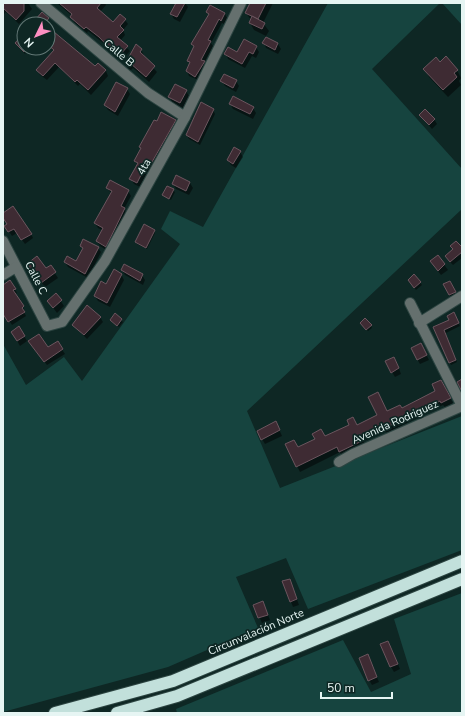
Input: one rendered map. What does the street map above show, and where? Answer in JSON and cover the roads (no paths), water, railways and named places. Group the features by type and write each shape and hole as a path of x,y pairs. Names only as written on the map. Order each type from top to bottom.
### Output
{"highway":[{"name":"Circunvalación Norte","path":"55,713 173,681 462,561"},
{"path":"117,713 178,696 462,579"}],"street":[{"name":"Calle B","path":"41,3 148,93 185,117"},
{"name":"4ta","path":"47,326 62,322 105,261 185,117 241,3"},
{"name":"Calle C","path":"3,241 47,326"},
{"path":"3,275 16,267"},
{"path":"419,322 462,296"},
{"path":"410,302 462,406"},
{"name":"Avenida Rodriguez","path":"339,462 353,454 462,406"}]}
